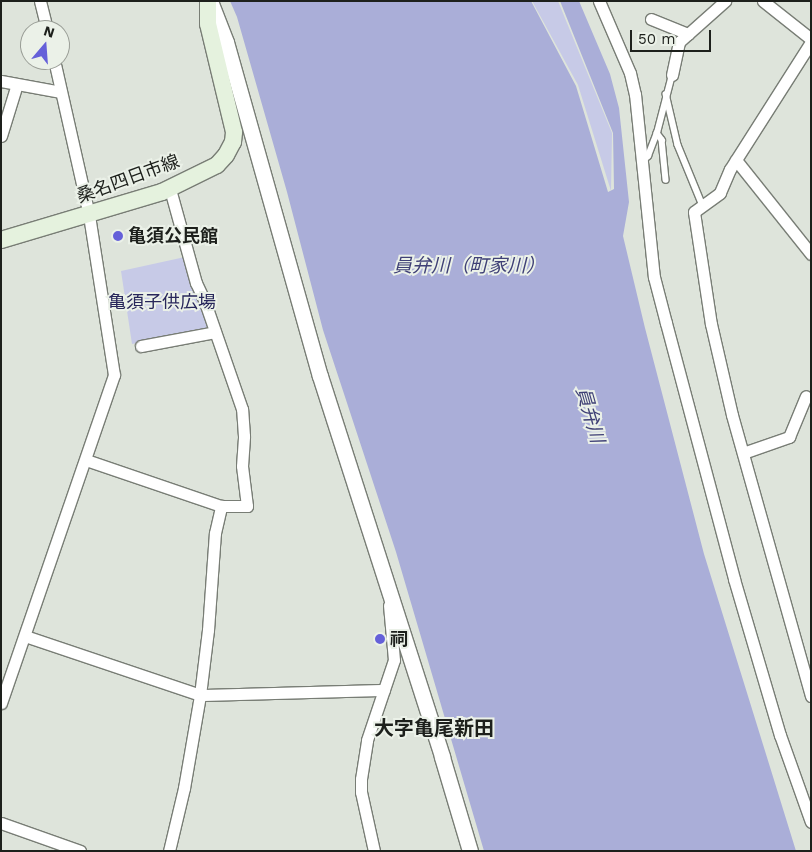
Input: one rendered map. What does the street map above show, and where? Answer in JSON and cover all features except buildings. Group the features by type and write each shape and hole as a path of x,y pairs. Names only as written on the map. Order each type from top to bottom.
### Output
{"main road":[{"name":"桑名四日市線","path":"1,240 170,189 217,165 233,142 234,132 208,24 209,1"}],"street":[{"path":"40,1 45,20"},
{"path":"209,1 226,42 320,376 442,757 470,851"},
{"path":"599,1 630,73 636,94 654,277 734,579 780,735 811,822"},
{"path":"672,75 679,42 725,1"},
{"path":"763,1 811,40 730,169 720,194 694,212 711,324 743,453 811,696"},
{"path":"651,19 688,34"},
{"path":"1,703 114,376 89,215 56,70"},
{"path":"1,82 61,92"},
{"path":"1,136 18,84"},
{"path":"736,160 811,254"},
{"path":"86,460 221,506 248,506 242,466 244,436 242,409 196,283 170,189"},
{"path":"141,346 215,332"},
{"path":"743,453 789,437 809,395"},
{"path":"168,851 184,788 200,695 208,630 214,533 221,506"},
{"path":"374,851 361,792 361,779 363,756 394,660 388,591"},
{"path":"25,636 200,695 384,690"},
{"path":"1,822 80,851"}],"lane":[{"path":"643,162 648,156 657,133 672,75"},
{"path":"666,94 678,145 703,206"},
{"path":"657,133 662,140 666,180"}],"green space":[{"path":"532,1 558,1 612,133 611,191 578,85"},
{"name":"亀須子供広場","path":"185,257 209,324 205,330 132,344 121,271"}],"water":[{"name":"員弁川（町家川）","path":"230,1 531,1 576,86 608,192 614,189 613,133 560,1 579,1 610,74 619,108 629,202 623,236 645,328 704,554 796,851 484,851 396,552 323,330 287,192 237,17"}],"place":[{"name":"亀須公民館","path":"118,236"},
{"name":"祠","path":"380,639"}],"district":[{"name":"大字亀尾新田","path":"434,728"}],"water label":[{"name":"員弁川","path":"590,415"}]}
